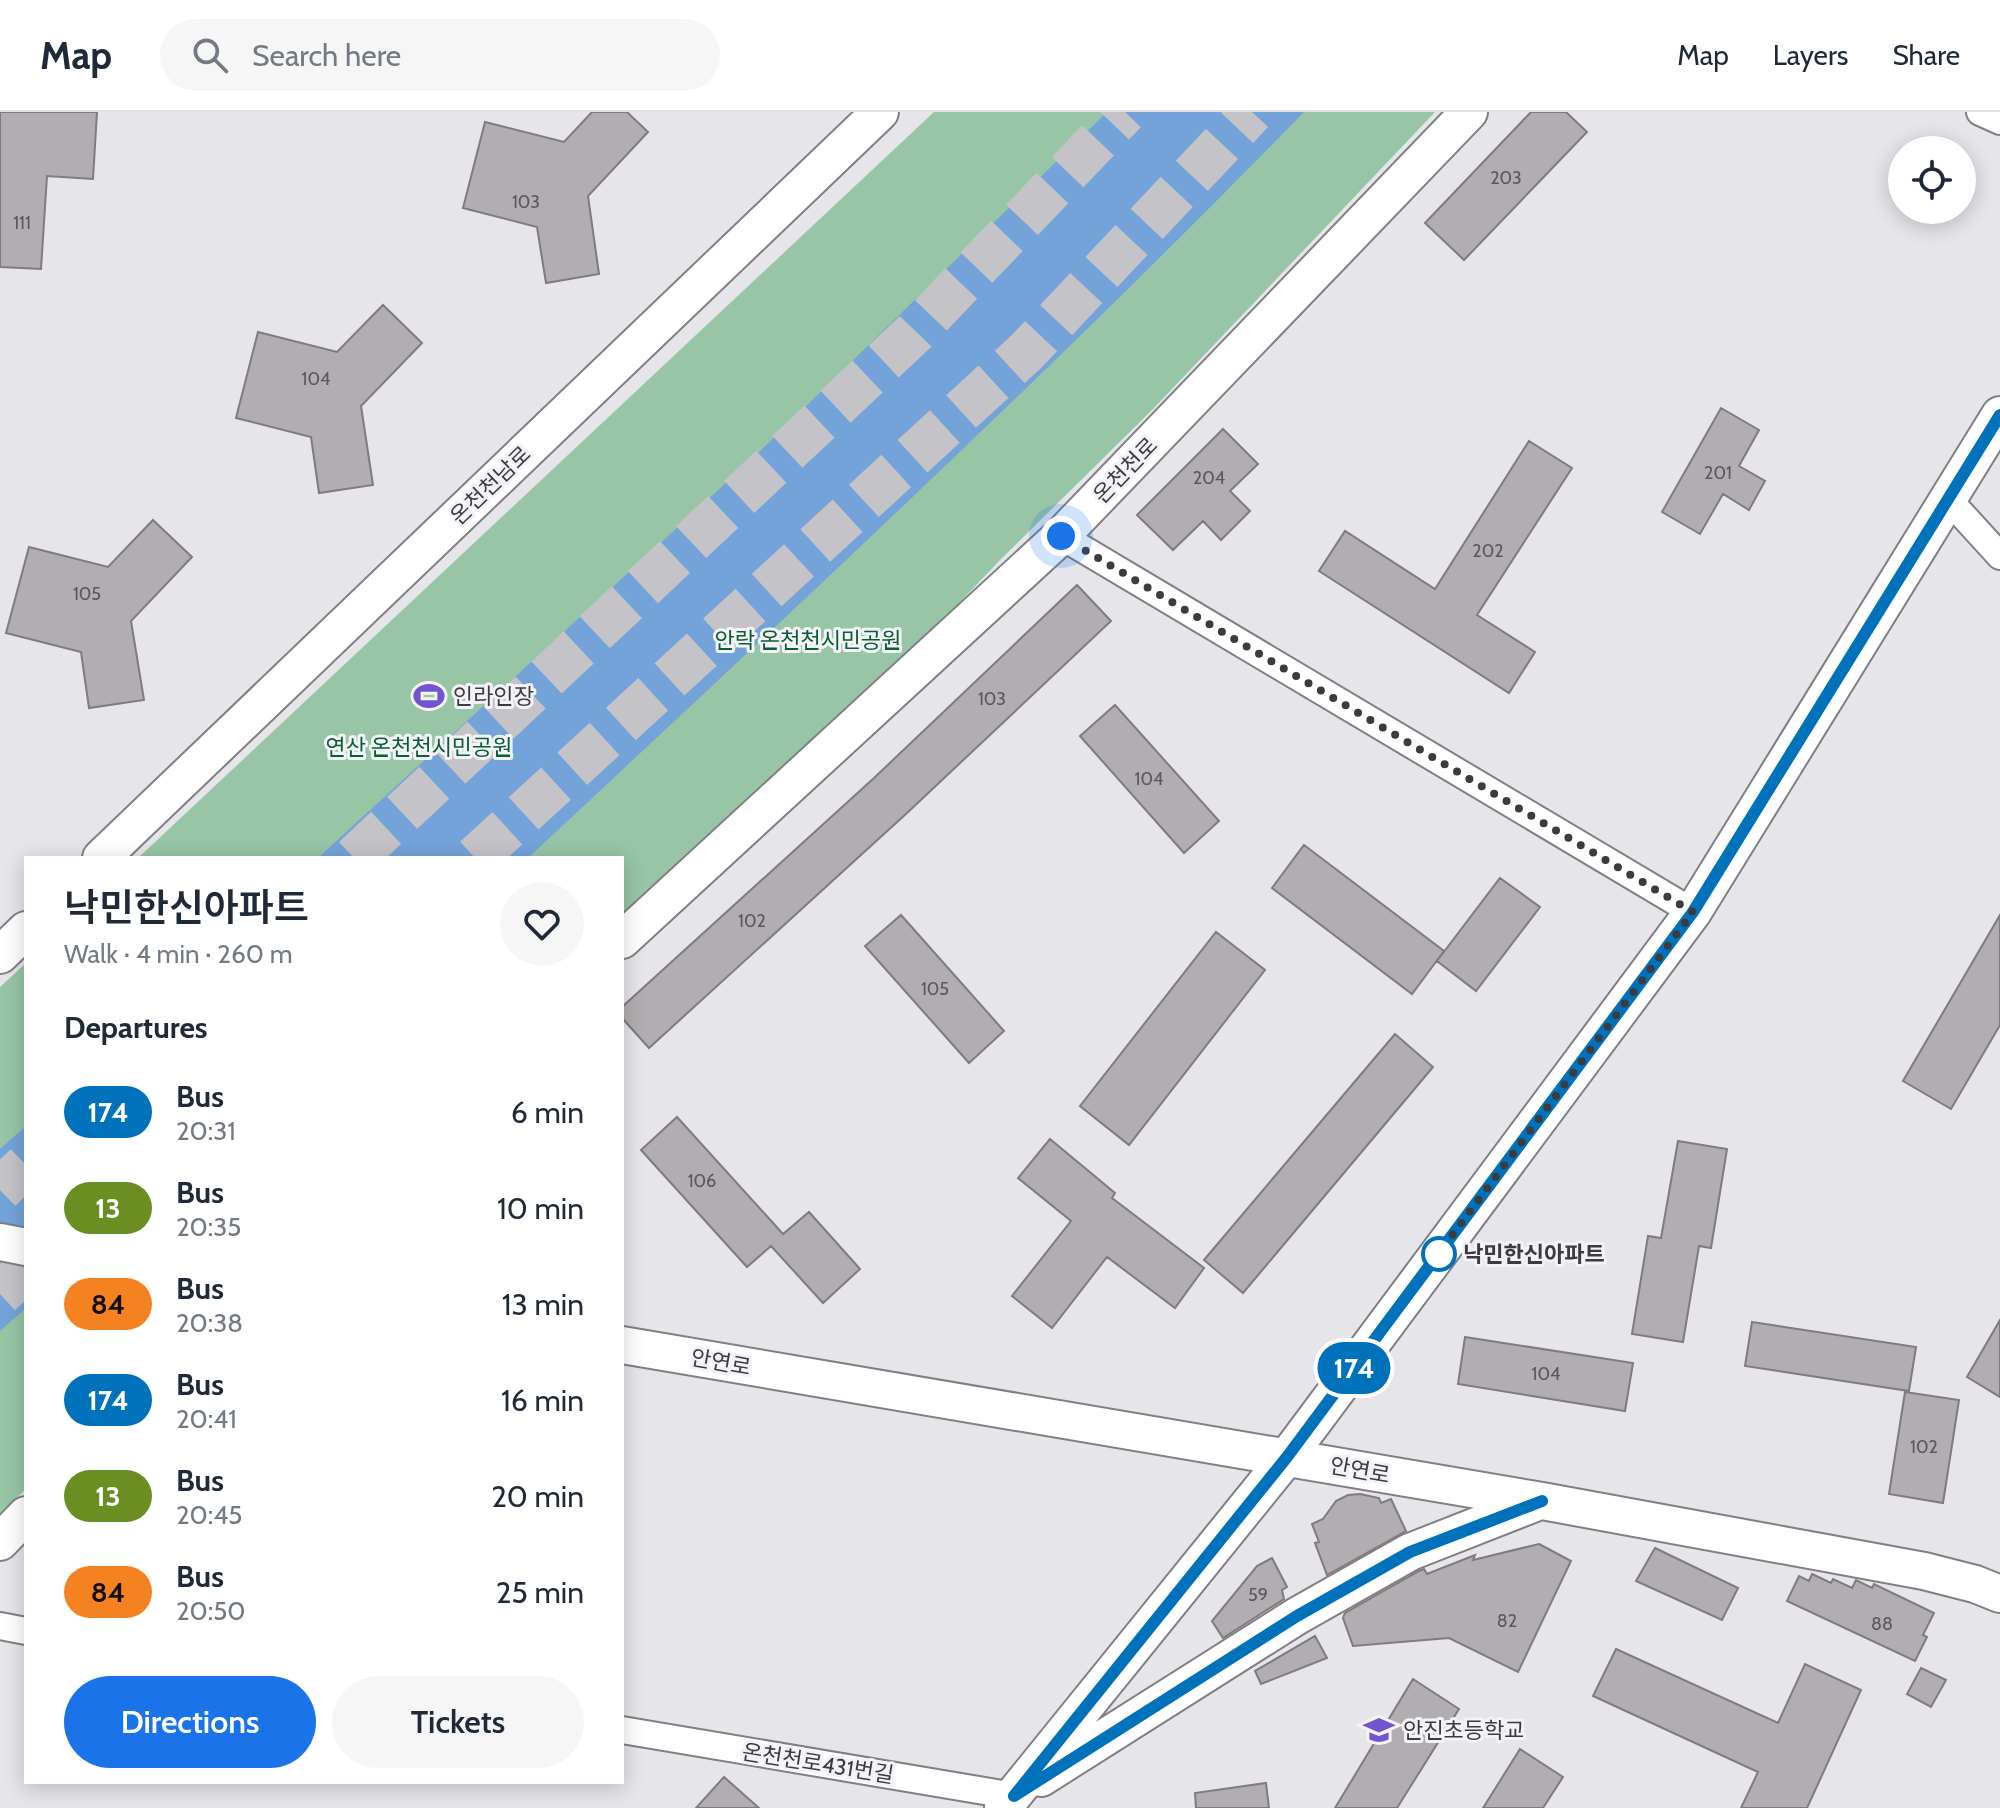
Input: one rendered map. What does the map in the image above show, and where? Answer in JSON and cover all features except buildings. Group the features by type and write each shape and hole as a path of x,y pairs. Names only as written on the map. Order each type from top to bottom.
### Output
{"street":[{"name":"온천천남로","path":"103,856 880,112"},
{"name":"온천천로","path":"624,938 1061,536 1469,112"},
{"path":"1980,112 2000,121"},
{"path":"1009,1802 1287,1457 1693,912 2000,415"},
{"path":"1948,499 2000,556"},
{"path":"1061,536 1693,912"},
{"path":"0,955 24,932"},
{"path":"0,1242 24,1247"},
{"name":"안연로","path":"624,1345 1542,1501 1992,1585"},
{"path":"1009,1802 1297,1616 1410,1552 1542,1501"},
{"path":"0,1542 24,1517"},
{"path":"0,1626 24,1631"},
{"name":"온천천로431번길","path":"624,1730 1009,1802"}],"green space":[{"path":"934,112 1435,112 1152,410 919,645 624,921 624,856 140,856"},
{"path":"24,965 24,1193 0,1188 0,987"},
{"path":"0,1280 24,1285 24,1491 0,1513"}],"water":[{"path":"1107,112 1304,112 1018,396 530,856 320,856 753,458"},
{"path":"24,1128 24,1310 0,1331 0,1149"}],"tunnel":[{"path":"356,856 914,333 1125,112"},
{"path":"477,856 1027,351 1252,112"},
{"path":"0,1190 24,1167"},
{"path":"0,1294 24,1272"}],"bus line":[{"name":"174","path":"1542,1501 1410,1552 1297,1616 1014,1796 1287,1457 1693,912 2000,415"}],"place":[{"name":"인라인장","path":"429,696"},
{"name":"낙민한신아파트","path":"1439,1254"},
{"name":"안진초등학교","path":"1379,1730"}],"route":[{"path":"1061,536 1693,912 1433,1261 1439,1254"}],"park label":[{"name":"안락 온천천시민공원","path":"808,640"},
{"name":"연산 온천천시민공원","path":"419,747"}]}
